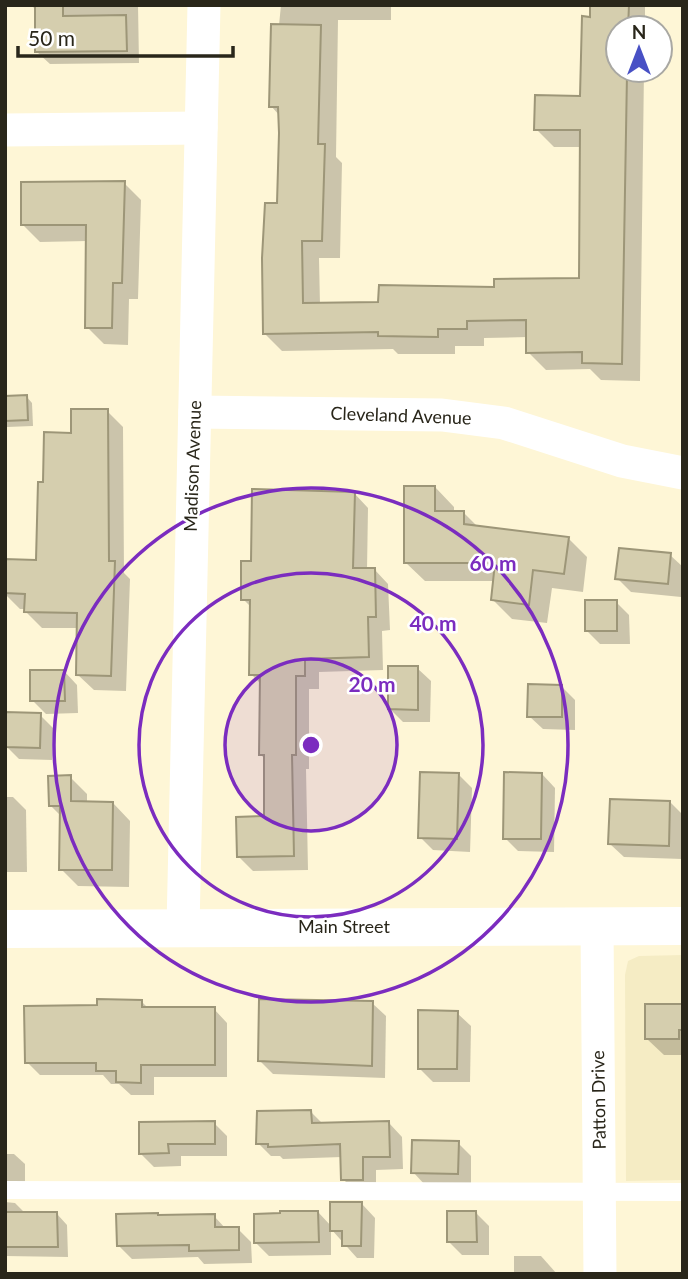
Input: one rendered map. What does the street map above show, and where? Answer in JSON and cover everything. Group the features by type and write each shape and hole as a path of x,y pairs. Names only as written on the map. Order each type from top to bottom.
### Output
{"main road":[{"name":"Main Street","path":"5,929 683,926"}],"street":[{"name":"Madison Avenue","path":"183,927 204,5"},
{"path":"5,130 201,128"},
{"name":"Cleveland Avenue","path":"195,412 442,415 504,423 622,461 683,473"},
{"name":"Patton Drive","path":"597,927 600,1274"}],"lane":[{"path":"5,1190 683,1192"}],"shaded area":[{"path":"683,955 683,1180 626,1181 625,975 628,961 639,956"}],"building":[{"path":"35,5 63,5 63,16 126,15 127,51 35,52"},
{"path":"590,5 629,5 629,14 604,14 604,84 627,84 622,364 582,363 582,352 526,353 526,320 467,321 467,329 438,329 438,337 378,336 378,332 263,334 262,258 265,203 277,203 279,133 278,107 269,107 271,24 321,25 318,144 325,144 322,241 302,241 303,303 378,302 379,285 494,287 494,279 579,278 580,130 534,130 535,95 580,96 582,16 590,17"},
{"path":"125,181 122,283 113,283 112,328 85,328 86,225 21,225 21,182"},
{"path":"27,395 28,420 5,421 5,396"},
{"path":"71,409 108,409 109,561 115,561 111,676 76,675 77,613 24,612 25,594 5,593 5,559 36,560 38,482 43,482 44,432 71,433"},
{"path":"404,486 435,486 435,511 464,511 464,524 569,537 564,574 533,570 529,605 491,600 495,563 404,563"},
{"path":"252,489 355,492 353,568 375,568 376,617 368,617 369,657 305,659 305,676 296,676 296,755 292,755 294,856 237,857 236,817 264,816 264,755 259,755 260,675 249,675 250,600 241,600 241,561 251,561"},
{"path":"619,548 671,553 668,584 615,579"},
{"path":"585,600 617,600 617,631 585,631"},
{"path":"388,666 418,666 418,710 388,709"},
{"path":"30,670 64,670 65,701 30,701"},
{"path":"528,684 562,685 562,717 527,717"},
{"path":"5,712 41,713 40,748 5,747"},
{"path":"420,772 459,773 457,839 418,838"},
{"path":"504,772 542,773 541,839 503,839"},
{"path":"71,775 71,801 113,802 112,870 59,870 60,806 49,806 48,776"},
{"path":"610,799 670,801 669,846 608,844"},
{"path":"97,999 142,1000 142,1007 215,1007 215,1065 141,1065 141,1083 116,1082 116,1071 96,1071 96,1063 25,1063 24,1006 97,1005"},
{"path":"259,999 373,1001 372,1066 258,1061"},
{"path":"645,1004 683,1004 683,1030 679,1030 679,1039 645,1039"},
{"path":"418,1010 458,1011 457,1069 418,1069"},
{"path":"311,1110 312,1123 389,1121 390,1157 363,1157 363,1180 341,1180 340,1144 268,1147 268,1144 256,1144 257,1111"},
{"path":"215,1121 215,1144 168,1144 169,1153 139,1154 139,1122"},
{"path":"412,1140 459,1141 458,1174 411,1173"},
{"path":"330,1202 362,1202 361,1246 342,1246 342,1231 330,1231"},
{"path":"318,1211 319,1242 254,1243 254,1214"},
{"path":"447,1211 476,1211 477,1242 447,1242"},
{"path":"5,1212 57,1212 58,1247 5,1247"},
{"path":"116,1214 215,1214 215,1227 239,1227 239,1250 189,1251 189,1245 117,1246"}]}
